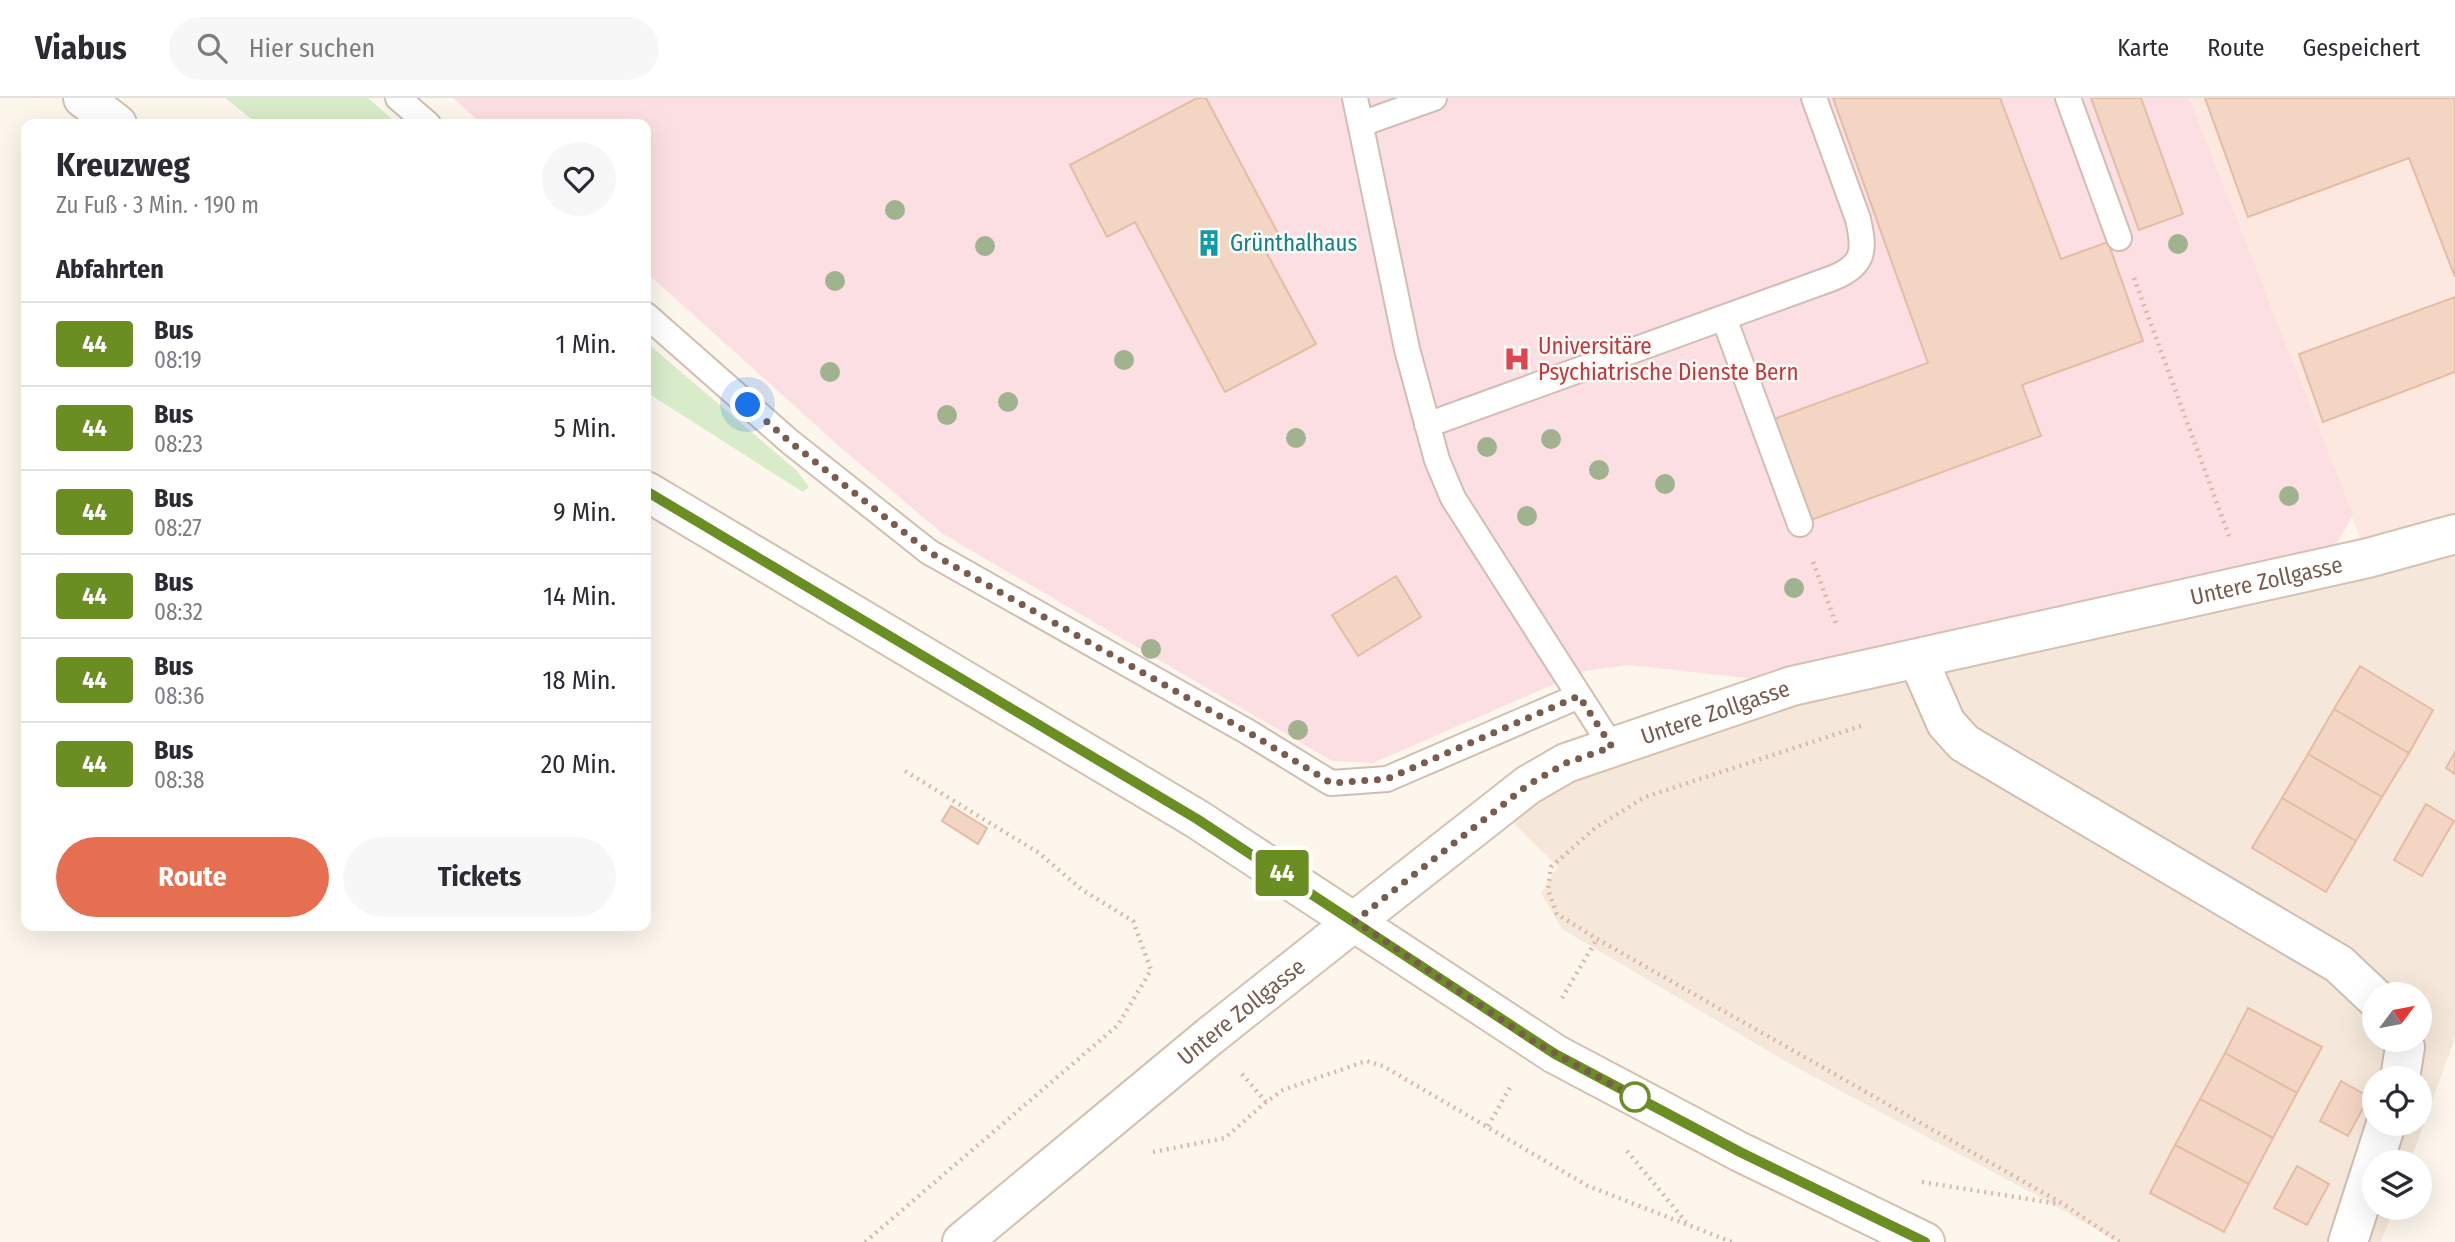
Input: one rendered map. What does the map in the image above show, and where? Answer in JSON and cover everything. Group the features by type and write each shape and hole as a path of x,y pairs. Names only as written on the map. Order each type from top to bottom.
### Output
{"street":[{"path":"83,98 110,119"},
{"path":"651,494 1197,819 1536,1043 1740,1152 1925,1242"},
{"name":"Untere Zollgasse","path":"962,1242 1210,1035 1528,785 1566,763 1792,687 2368,558 2455,534"},
{"path":"1917,659 1946,723 1964,743 2339,964 2362,986"},
{"path":"2348,1242 2382,1136"}],"lane":[{"path":"398,98 422,119"},
{"path":"1355,98 1407,349 1437,460 1454,499 1612,747"},
{"path":"1361,124 1434,98"},
{"path":"1427,425 1844,273 1858,262 1863,237 1814,98"},
{"path":"2068,98 2119,238"},
{"path":"1724,318 1800,524"},
{"path":"651,319 789,441 929,552 1248,732 1331,783 1387,779 1579,696"}],"path":[{"path":"2119,238 2232,547"},
{"path":"1800,524 1854,673"},
{"path":"1936,701 1645,797 1595,828 1569,849 1551,867 1548,890 1557,914 1587,933 2063,1204 2120,1242"},
{"path":"865,1242 1118,1025 1151,970 1133,921 1081,889 1039,853 905,771"},
{"path":"1210,1035 1266,1102 1283,1090 1366,1061 1383,1066 1588,1185 1732,1242"}],"shaded area":[{"name":"Universitäre Psychiatrische Dienste Bern","path":"453,98 2189,98 2353,515 2324,567 1792,683 1629,665 1584,671 1373,763 1332,761 943,534 839,446 651,277 651,119 476,119"},
{"path":"2189,98 2455,98 2455,534 2368,558"},
{"path":"2455,534 2455,1038 2432,1101 2432,1066 2362,1066 2362,1136 2419,1136 2414,1150 2362,1150 2362,1220 2389,1220 2381,1242 2118,1242 2036,1195 1790,1064 1562,929 1541,893 1558,867 1505,815 1625,754 1804,698"}],"green space":[{"path":"225,98 368,98 392,119 252,119"},
{"path":"651,346 797,471 809,487 803,492 651,395"}],"building":[{"name":"Grünthalhaus","path":"1197,98 1206,98 1281,239 1264,248 1316,344 1225,392 1135,222 1107,237 1070,165"},
{"path":"1833,98 2000,98 2061,259 2108,242 2143,341 2022,385 2041,436 1811,520 1774,419 1928,363"},
{"path":"2091,98 2141,98 2183,214 2139,230"},
{"path":"2205,98 2455,98 2455,277 2409,158 2248,217"},
{"path":"2455,297 2455,372 2323,422 2299,354"},
{"path":"1396,576 1421,617 1358,656 1332,615"},
{"path":"2360,666 2433,710 2409,753 2334,709"},
{"path":"2334,709 2409,753 2382,797 2308,754"},
{"path":"2455,752 2455,774 2446,768"},
{"path":"2308,754 2382,797 2356,841 2282,798"},
{"path":"2282,798 2356,841 2326,892 2252,848"},
{"path":"2426,804 2454,821 2422,876 2394,860"},
{"path":"951,806 987,828 978,844 942,821"},
{"path":"2248,1008 2322,1047 2297,1093 2225,1053"},
{"path":"2225,1053 2297,1093 2273,1138 2200,1099"},
{"path":"2341,1081 2362,1093 2362,1110 2348,1136 2320,1121"},
{"path":"2200,1099 2273,1138 2249,1184 2175,1145"},
{"path":"2175,1145 2249,1184 2224,1232 2150,1193"},
{"path":"2297,1166 2329,1184 2307,1225 2274,1208"}],"bus line":[{"name":"44","path":"651,494 1197,819 1536,1043 1740,1152 1925,1242"}],"place":[{"name":"Grünthalhaus","path":"1209,243"},
{"name":"Universitäre Psychiatrische Dienste Bern","path":"1517,359"}],"route":[{"path":"748,405 929,552 1248,732 1331,783 1387,779 1579,696 1612,747 1566,763 1528,785 1355,921 1536,1043 1635,1097"}]}
